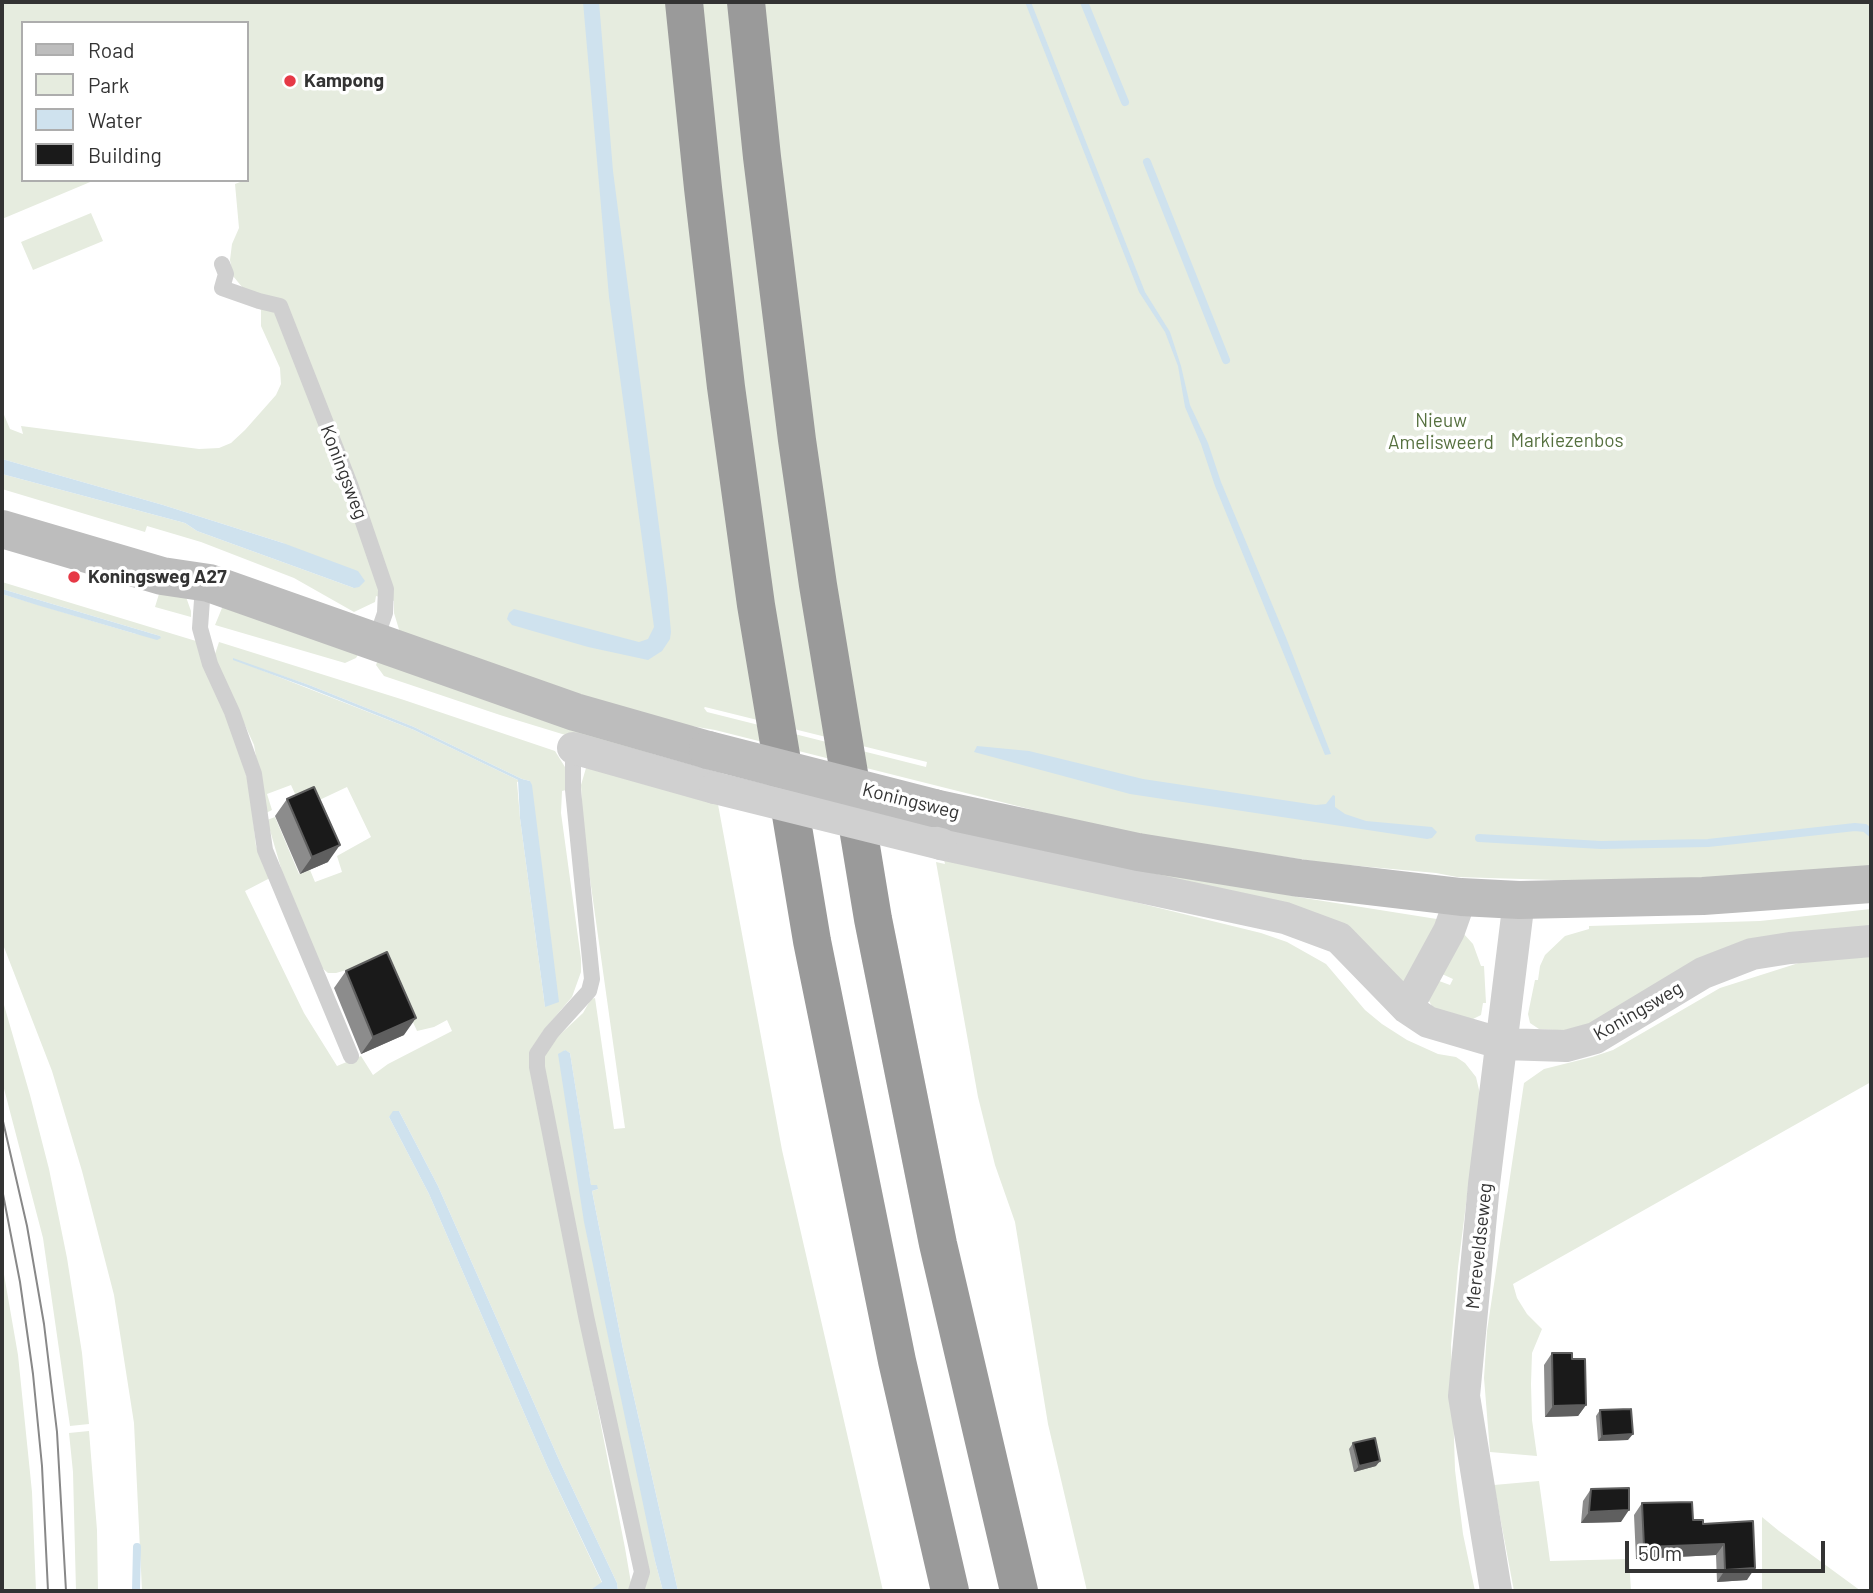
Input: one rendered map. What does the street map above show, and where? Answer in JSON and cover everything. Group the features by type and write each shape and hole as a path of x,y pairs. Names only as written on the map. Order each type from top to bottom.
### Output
{"highway":[{"path":"684,2 728,401 756,605 810,928 883,1294 950,1591"},
{"path":"746,2 797,440 868,892 926,1189 1019,1591"}],"main road":[{"name":"Koningsweg","path":"2,502 129,540 169,556 209,583"},
{"name":"Koningsweg","path":"2,528 162,576 209,583 575,712 708,750 938,826 1152,854 1299,878 1461,897 1519,900 1703,896 1871,884"}],"street":[{"name":"Koningsweg","path":"573,748 715,788 938,826 1285,918 1339,938 1407,1008 1428,1021 1503,1044 1566,1046 1595,1038 1703,973 1752,954 1871,941"},
{"path":"1407,1008 1449,930 1461,897"},
{"name":"Mereveldseweg","path":"1496,1591 1464,1396 1484,1184 1519,900"}],"lane":[{"name":"Koningsweg","path":"222,264 226,274 222,288 280,306 351,487 386,589 385,613 376,642"},
{"path":"209,583 202,600 200,628 210,664 232,712 254,774 265,850 352,1056"},
{"path":"573,748 572,790 592,979 589,991 551,1033 537,1054 537,1068 586,1316 642,1572 636,1591"}],"green space":[{"name":"Nieuw Amelisweerd","path":"2,2 1871,2 1871,872 1619,882 1457,877 1326,863 1121,832 715,730 650,719 401,636 394,613 394,601 376,596 375,602 354,612 294,578 201,542 147,526 145,532 2,489 2,474 185,523 197,531 354,588 283,543 2,459 2,410 10,429 23,434 21,426 199,449 219,448 231,443 245,430 276,395 281,384 280,368 261,326 261,310 233,276 230,260 232,244 239,228 235,184 248,182 248,21 21,21 21,182 90,182 2,219","holes":["704,708 927,762 926,767 707,712"]},
{"path":"91,213 103,241 33,270 21,242"},
{"path":"2,582 196,641 229,720 249,784 256,846 270,878 245,891 304,1013 337,1066 361,1056 373,1075 388,1064 452,1031 447,1020 417,1031 384,959 336,973 328,973 321,967 283,875 267,820 275,817 299,874 310,870 315,882 342,872 337,856 371,837 347,787 313,803 296,796 291,785 267,794 272,810 266,813 254,745 214,657 219,642 555,751 565,767 566,790 562,791 561,813 581,972 572,997 543,1031 531,1051 531,1068 625,1548 630,1591 618,1591 617,1583 560,1462 438,1186 399,1111 389,1117 429,1194 548,1468 602,1583 589,1591 142,1591 134,1423 114,1295 82,1171 52,1071 2,942 2,594 136,634 160,636 2,589","holes":["233,659 309,685 414,727 530,781 539,851 545,1007 520,818 517,782 520,781 414,730"]},
{"path":"162,584 186,597 191,617 155,607"},
{"path":"222,608 359,653 356,658 345,663 215,625"},
{"path":"378,660 668,754 621,752 500,715 384,676 376,665"},
{"path":"586,768 717,799 782,1150 883,1591 678,1591 623,1349 592,1191 598,1189 591,1186 570,1053 564,1050 655,1561 663,1591 645,1591 543,1065 544,1053 551,1043 583,1013 591,999 595,998 614,1129 625,1128 583,829 581,785"},
{"path":"948,830 1298,897 1443,920 1402,985 1358,948"},
{"path":"943,855 1261,933 1287,942 1326,964 1365,1010 1382,1024 1407,1040 1438,1054 1456,1057 1465,1063 1476,1077 1480,1094 1451,1345 1455,1470 1463,1534 1475,1591 1087,1591 1048,1424 1015,1222 995,1165 978,1097 936,862 945,864"},
{"path":"1871,909 1871,930 1628,1009 1572,1031 1539,1029 1530,1023 1528,1014 1535,980 1538,980 1545,955 1565,936 1589,929 1589,926 1760,921"},
{"path":"1463,933 1473,944 1481,966 1484,966 1486,1003 1483,1003 1481,1015 1469,1021 1434,1010 1429,1001 1431,978 1450,985 1453,979 1442,974"},
{"path":"1871,952 1871,1082 1513,1284 1517,1298 1527,1314 1542,1329 1532,1353 1532,1420 1537,1456 1490,1452 1484,1378 1487,1331 1524,1083 1544,1069 1613,1050 1720,988 1805,961"},
{"path":"2,998 49,1169 82,1353 89,1424 70,1426 43,1238 2,1081"},
{"path":"2,1263 18,1355 32,1492 36,1591 2,1591"},
{"path":"89,1431 97,1530 98,1591 76,1591 73,1472 69,1433"},
{"path":"1539,1481 1550,1561 1629,1559 1631,1591 1514,1591 1494,1485"},
{"path":"1762,1517 1779,1531 1861,1591 1762,1591"}],"water":[{"path":"583,2 599,2 613,171 667,588 670,639 662,651 648,660 588,647 512,625 507,619 514,609 639,642 648,639 654,627 609,297"},
{"path":"1025,2 1031,2 1145,292 1170,332 1190,405 1208,443 1221,482 1331,754 1325,755 1215,486 1185,407 1178,366 1165,332 1139,292"},
{"path":"2,459 283,543 358,571 365,581 354,588 197,531 185,523 2,474"},
{"path":"2,589 161,638 157,640 37,605 2,594"},
{"path":"233,658 414,727 530,781 559,1002 545,1007 520,818 518,780 414,730"},
{"path":"977,746 1029,751 1143,779 1316,805 1326,804 1333,795 1335,807 1345,814 1366,821 1432,827 1437,832 1427,839 1130,794 974,752"},
{"path":"565,1050 570,1053 591,1185 597,1185 598,1189 592,1191 623,1349 678,1591 663,1591 655,1561 584,1222 558,1054"},
{"path":"393,1111 399,1111 438,1186 560,1462 617,1583 618,1591 589,1591 602,1582 548,1468 429,1194 389,1117"}],"building":[{"path":"314,787 340,845 312,857 287,799"},
{"path":"387,952 416,1018 373,1037 346,971"},
{"path":"1552,1353 1572,1353 1572,1359 1585,1359 1586,1405 1553,1406"},
{"path":"1631,1409 1633,1434 1602,1436 1600,1410"},
{"path":"1375,1438 1380,1461 1359,1466 1353,1443"},
{"path":"1629,1488 1629,1510 1589,1512 1591,1489"},
{"path":"1692,1502 1693,1520 1703,1520 1703,1524 1753,1521 1755,1568 1725,1570 1724,1544 1644,1547 1642,1503"}],"waterway":[{"path":"1084,2 1125,102"},
{"path":"1147,162 1226,360"},
{"path":"1479,838 1601,845 1708,843 1855,827 1865,828 1871,833"},
{"path":"136,1591 137,1547"}],"tram line":[{"path":"2,1117 27,1226 44,1324 57,1432 66,1591"},
{"path":"2,1189 20,1282 33,1374 42,1466 48,1591"}],"place":[{"name":"Kampong","path":"290,81"},
{"name":"Koningsweg A27","path":"74,577"}],"park label":[{"name":"Markiezenbos","path":"1567,441"}]}
